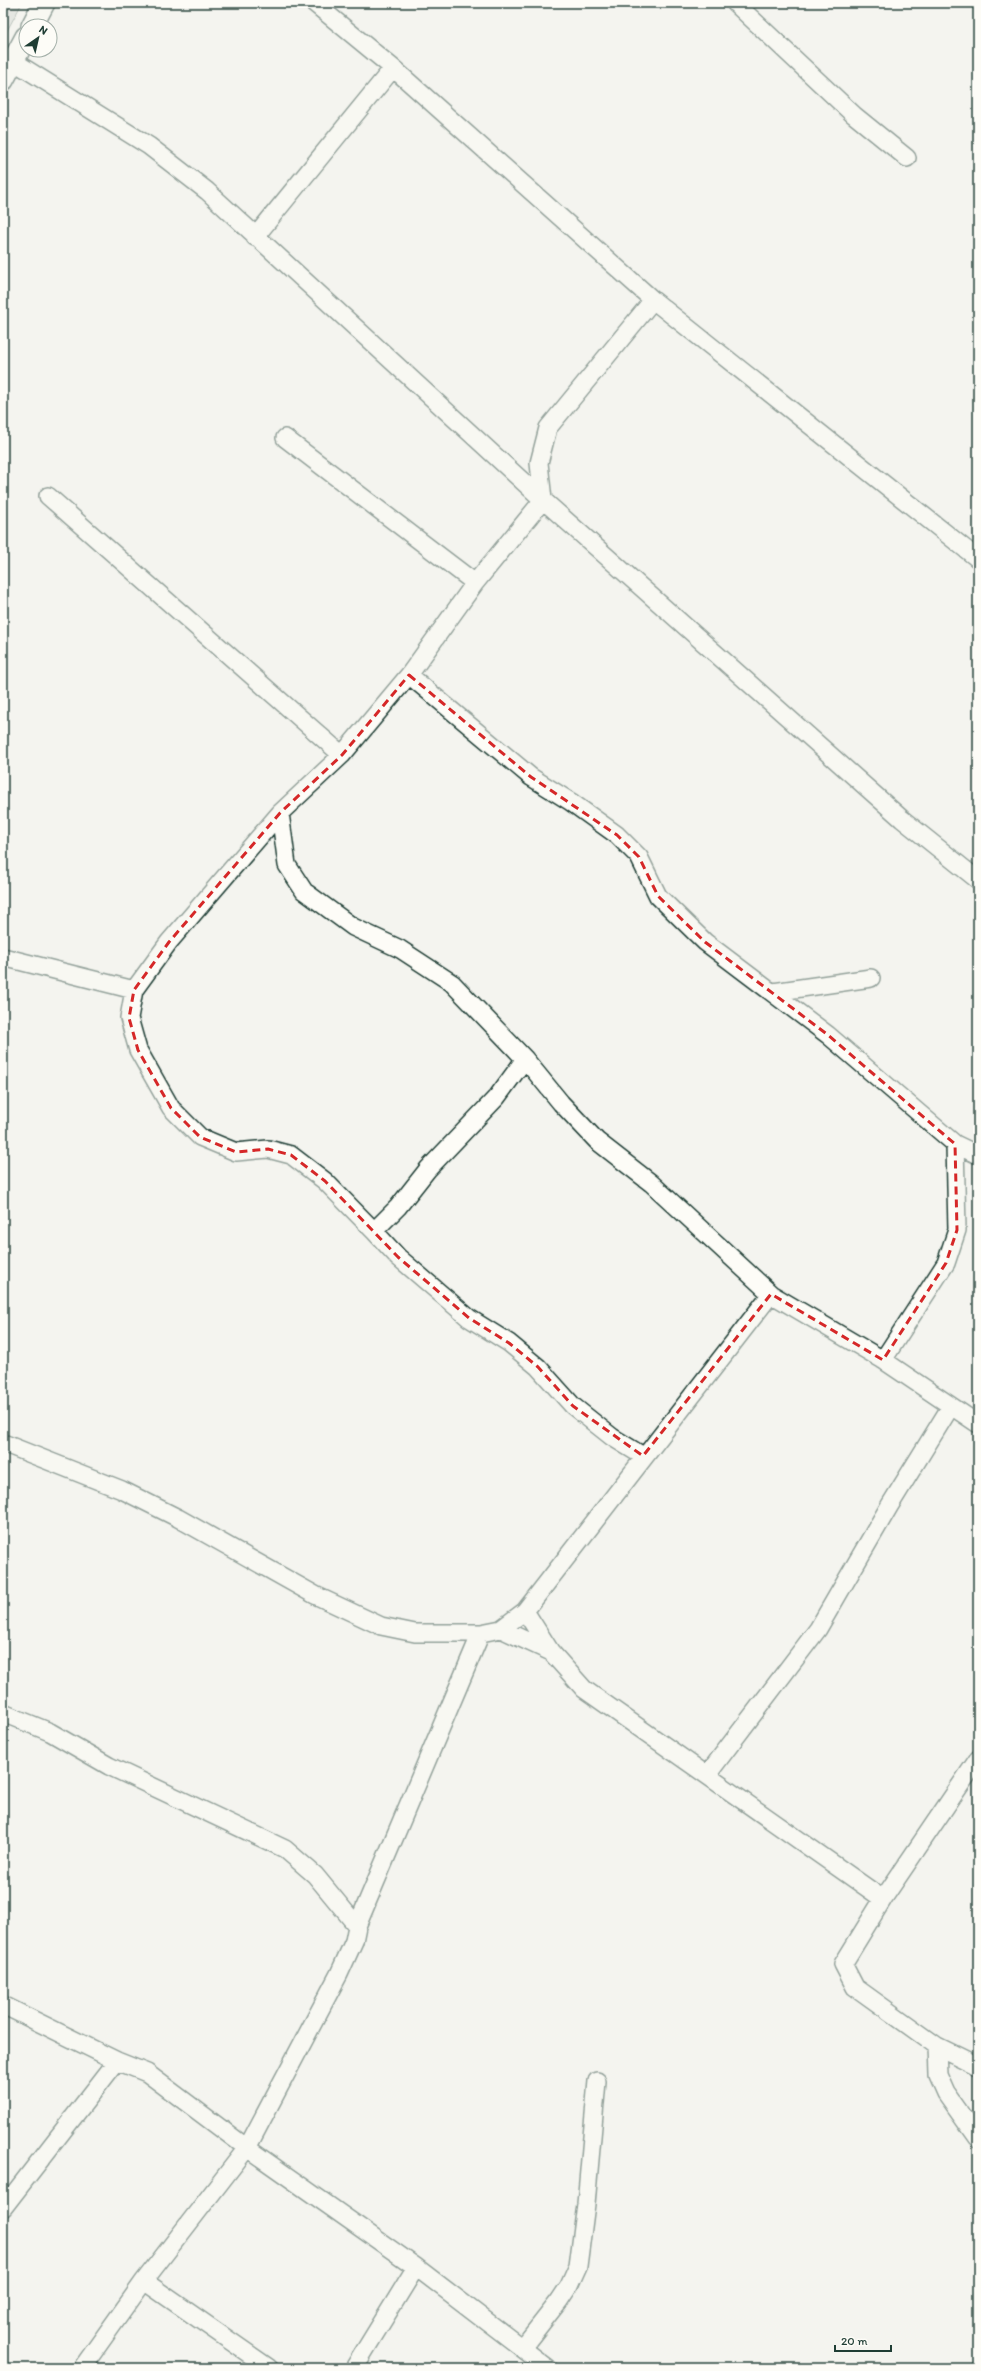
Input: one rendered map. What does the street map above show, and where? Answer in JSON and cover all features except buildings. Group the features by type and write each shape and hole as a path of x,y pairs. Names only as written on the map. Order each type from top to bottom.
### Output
{"street":[{"path":"36,18 44,3"},
{"path":"314,3 393,68 653,300 978,559"},
{"path":"735,3 854,116 907,158"},
{"path":"3,80 18,52"},
{"path":"13,61 149,146 207,191 255,237 542,500 902,819 978,880"},
{"path":"255,237 393,68"},
{"path":"643,1456 612,1437 573,1406 538,1367 509,1343 469,1318 398,1257 325,1181 291,1155 268,1149 236,1152 200,1138 171,1108 138,1050 130,1018 134,990 169,942 280,813 342,756 409,675 475,583 542,500 540,463 548,428 653,300"},
{"path":"285,438 475,583"},
{"path":"48,496 342,756"},
{"path":"409,675 531,777 571,802 617,835 639,857 658,896 705,942 828,1035 956,1144 978,1155"},
{"path":"280,813 287,865 304,891 353,927 400,949 452,984 524,1059 561,1103 597,1141 651,1183 771,1294 883,1360 978,1424"},
{"path":"3,957 134,990"},
{"path":"773,992 871,978"},
{"path":"374,1231 398,1207 428,1169 497,1097 524,1059"},
{"path":"883,1360 946,1263 957,1230 956,1144"},
{"path":"3,1443 122,1490 178,1518 315,1595 380,1626 415,1633 481,1633 501,1629 525,1611 643,1456 771,1294"},
{"path":"708,1775 818,1629 890,1505 951,1406"},
{"path":"525,1611 551,1652 584,1689 883,1899"},
{"path":"501,1629 551,1652"},
{"path":"82,2368 144,2281 247,2148 339,1974 354,1941 357,1926 481,1633"},
{"path":"3,1713 50,1732 109,1766 285,1849 315,1875 357,1926"},
{"path":"978,1759 883,1899 847,1955 843,1964 855,1987 937,2046 978,2066"},
{"path":"3,2005 118,2061 147,2073 247,2148 416,2267 548,2368"},
{"path":"937,2046 938,2075 946,2093 978,2138"},
{"path":"3,2208 118,2061"},
{"path":"522,2348 563,2296 578,2266 586,2204 597,2081"},
{"path":"354,2368 416,2267"},
{"path":"144,2281 269,2368"}],"highlighted area":[{"path":"409,675 531,777 617,835 639,857 658,896 705,942 828,1035 955,1144 957,1230 946,1263 883,1360 771,1294 643,1456 573,1406 538,1367 509,1343 469,1318 398,1257 325,1181 291,1155 268,1149 236,1152 200,1137 171,1108 138,1050 129,1018 134,990 169,942 280,813 342,755"}],"shaded area":[{"path":"3,3 22,3 3,38"}]}
